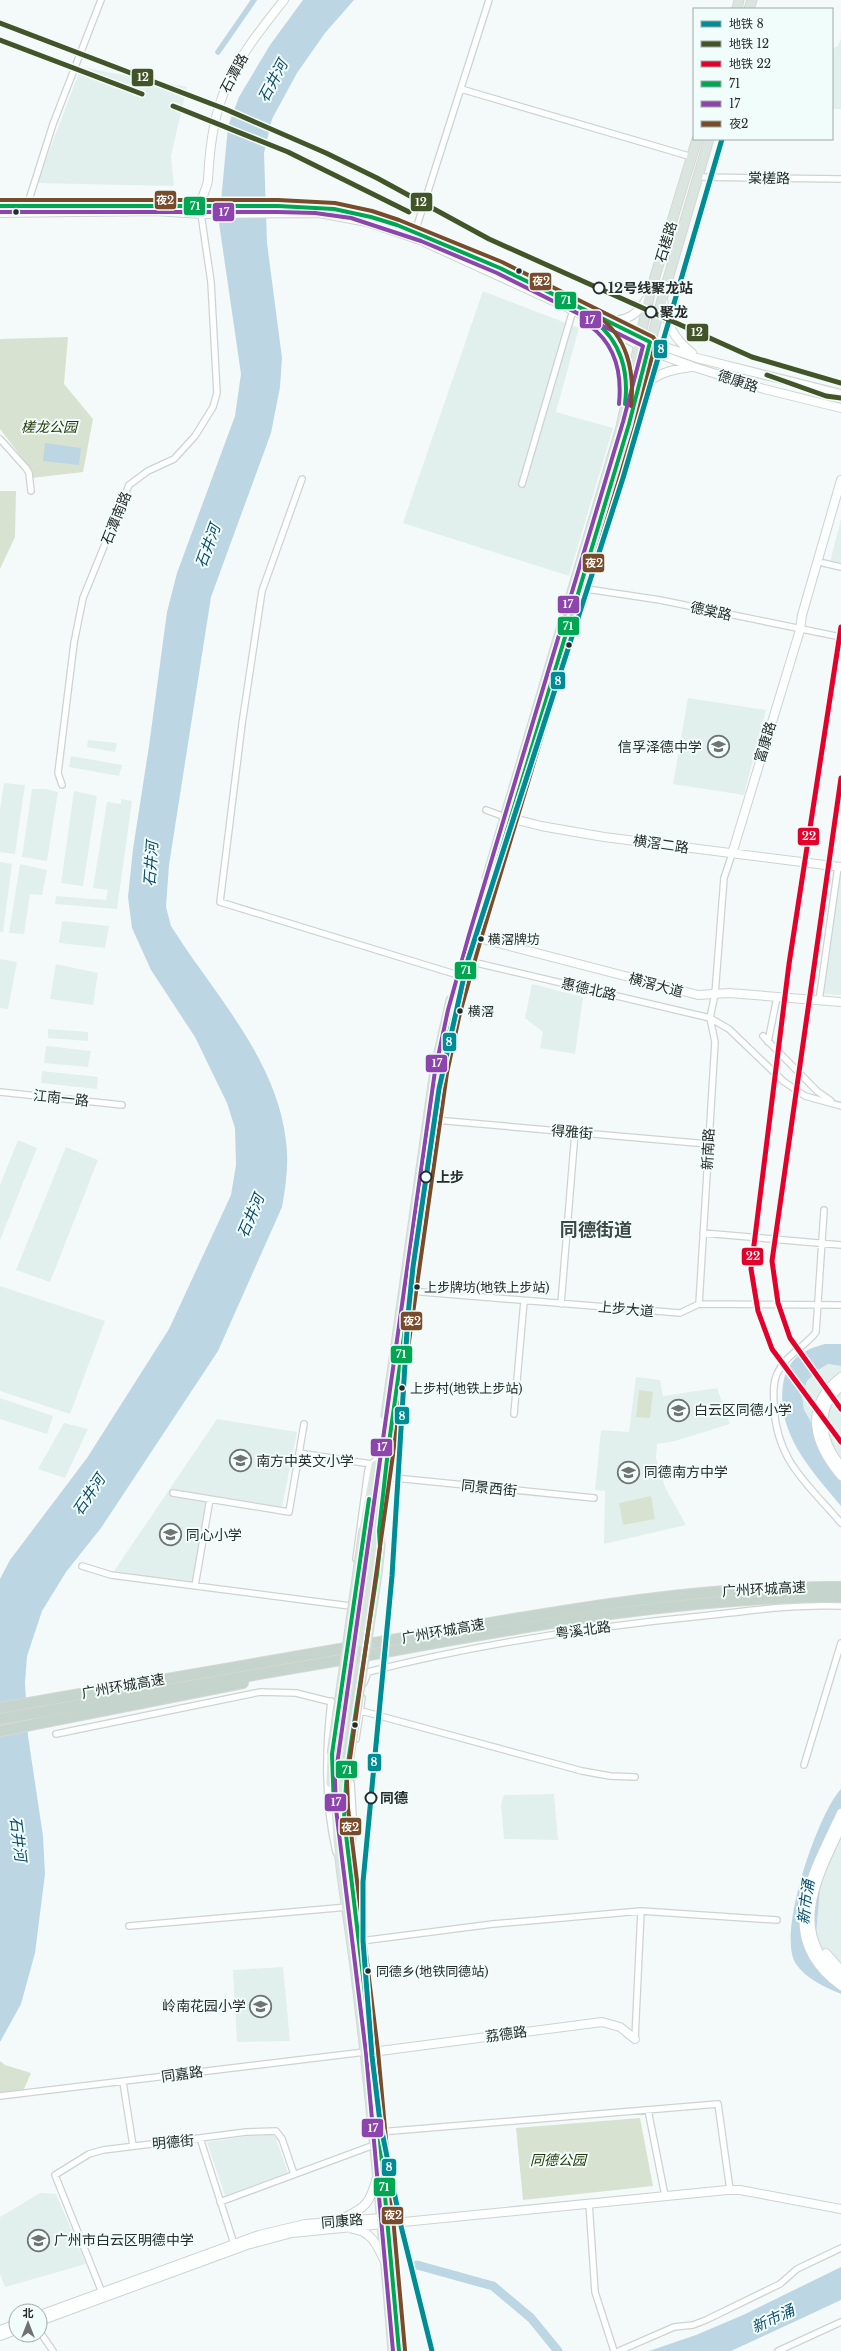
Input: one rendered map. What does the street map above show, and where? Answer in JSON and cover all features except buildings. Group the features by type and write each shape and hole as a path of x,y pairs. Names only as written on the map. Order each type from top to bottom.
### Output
{"highway":[{"name":"广州环城高速","path":"0,1708 574,1609 674,1595 758,1588 841,1587"},
{"name":"广州环城高速","path":"0,1719 186,1696 374,1654 636,1611 760,1599 841,1597"},
{"path":"0,1730 104,1705"}],"main road":[{"name":"石潭路","path":"200,205 208,183 212,131 224,89 248,46 284,0"},
{"name":"石槎路","path":"508,818 618,434 650,293 697,140"},
{"name":"石槎路","path":"508,818 580,588 709,140"},
{"path":"200,205 201,214"},
{"path":"0,206 200,205 325,214 367,222 420,240 605,324 635,315 650,293"},
{"path":"0,213 155,211 217,214 320,207 369,217 416,232 575,304 605,324 620,356 628,390"},
{"path":"663,296 667,323 673,335 680,344 698,358"},
{"name":"德康路","path":"605,324 639,342 694,367 793,398 841,408"},
{"name":"德康路","path":"649,346 841,394"},
{"path":"637,393 650,380 661,373 694,367"},
{"name":"富康路","path":"732,854 800,630 802,615 841,480"},
{"name":"富康路","path":"800,630 807,616 841,498"},
{"path":"373,1530 385,1477 410,1291 449,1035 508,818"},
{"path":"393,2351 386,2263 380,2132 348,1907 340,1873 341,1756 435,1070 458,975 508,818"},
{"name":"横滘二路","path":"508,818 604,837 839,867"},
{"name":"横滘大道","path":"476,937 701,996 729,993 841,1002"},
{"path":"841,1378 823,1397 816,1421 820,1447 841,1476"},
{"path":"841,1386 826,1405 822,1425 828,1447 841,1466"},
{"path":"841,1813 810,1881 803,1912 805,1934 812,1954 827,1974 841,1986"},
{"path":"340,1818 350,1870 360,1941 369,2052 376,2177 384,2222 399,2351"},
{"path":"841,1827 812,1894 810,1922 816,1946 829,1966 841,1978"},
{"path":"810,1922 826,1953 841,1970"},
{"name":"荔德路","path":"369,2052 602,2022 620,2027 635,2038"},
{"path":"338,2221 366,2206 371,2198 376,2177"},
{"path":"384,2222 730,2190 740,2190 841,2209"},
{"name":"同康路","path":"48,2312 288,2227 338,2221 384,2222"},
{"name":"同康路","path":"235,2246 283,2234 345,2228 384,2222"},
{"path":"345,2228 357,2229 369,2235 376,2244 386,2263"},
{"name":"同康路","path":"48,2318 103,2294"}],"street":[{"path":"27,206 53,124 101,0"},
{"path":"416,232 489,0"},
{"path":"461,89 692,157"},
{"name":"棠槎路","path":"698,177 841,179"},
{"name":"石潭南路","path":"62,784 58,773 74,644 84,598 129,485 148,471 174,458 195,436 214,407 217,393 211,282 201,214"},
{"path":"522,484 573,310"},
{"path":"0,439 29,473 31,491"},
{"path":"302,479 262,591 243,717 220,902 458,975"},
{"path":"822,563 841,567"},
{"name":"德棠路","path":"580,588 660,600 800,630 841,637"},
{"name":"横滘二路","path":"486,810 508,818"},
{"name":"新南路","path":"699,1304 715,1042 710,1018 715,994 723,887 728,862 732,854"},
{"path":"819,1001 839,867"},
{"name":"惠德北路","path":"468,961 710,1018 729,1029 783,1081 805,1096 841,1106"},
{"path":"768,1042 777,997"},
{"path":"763,1036 827,1099 841,1106"},
{"name":"江南一路","path":"0,1092 122,1105"},
{"name":"得雅街","path":"435,1120 708,1144"},
{"path":"561,1304 575,1132"},
{"path":"824,1210 816,1332 788,1357 777,1374 774,1386 776,1432 782,1450 791,1465 841,1523"},
{"path":"704,1233 841,1245"},
{"name":"上步大道","path":"410,1291 680,1313 699,1304 841,1305"},
{"path":"514,1414 524,1301"},
{"path":"173,1493 290,1512 304,1424"},
{"path":"299,1453 370,1464"},
{"path":"350,1606 357,1539 368,1470 370,1464 381,1456"},
{"path":"82,1566 111,1575 365,1609 371,1605 386,1496 385,1477"},
{"name":"同景西街","path":"385,1477 594,1498"},
{"path":"195,1586 210,1499"},
{"name":"粤溪北路","path":"361,1711 364,1680 368,1672 424,1658 581,1630 779,1608 841,1606"},
{"path":"804,1765 841,1643"},
{"path":"56,1734 260,1692 296,1694 331,1701 361,1711 582,1771 610,1776 635,1777"},
{"path":"331,1701 326,1770 327,1803 340,1873"},
{"path":"350,1870 353,1815 351,1774 361,1711"},
{"path":"129,1926 348,1907"},
{"path":"360,1941 493,1924 642,1911 777,1920"},
{"path":"635,2038 642,1911"},
{"name":"同嘉路","path":"0,2096 369,2052"},
{"path":"123,2082 133,2146"},
{"path":"380,2132 718,2104 730,2190"},
{"path":"648,2110 665,2196"},
{"path":"200,2138 246,2132 276,2132 282,2139 294,2174"},
{"name":"明德街","path":"103,2294 55,2175 89,2154 133,2146 200,2138 235,2246"},
{"path":"220,2202 374,2145"},
{"path":"589,2203 594,2292 614,2351"},
{"path":"619,2351 674,2327 693,2325 706,2320 780,2284 797,2269 841,2248"},
{"path":"778,2351 841,2322"}],"shaded area":[{"path":"841,38 841,109 833,109 833,48 838,46"},
{"path":"81,67 187,87 171,156 174,186 37,183"},
{"path":"483,291 579,328 556,412 613,428 569,576 403,523"},
{"path":"841,519 841,564 830,562"},
{"name":"信孚泽德中学","path":"688,698 766,710 744,795 673,784"},
{"path":"88,740 117,743 115,752 87,747"},
{"path":"71,756 122,765 119,776 69,767"},
{"path":"4,783 25,785 15,854 0,852 0,810"},
{"path":"32,789 45,789 58,792 47,861 22,857"},
{"path":"74,791 97,796 83,886 61,883"},
{"path":"121,799 132,801 117,909 55,904 56,896 106,900 108,890 93,888 107,802 121,804"},
{"path":"0,862 12,864 3,932 0,932"},
{"path":"20,864 47,870 42,895 30,894 24,934 9,933"},
{"path":"840,874 841,995 823,994"},
{"path":"62,921 109,926 105,948 59,943"},
{"path":"0,959 17,962 8,1009 0,1008"},
{"path":"56,964 98,973 93,1005 50,999"},
{"path":"532,984 583,997 575,1054 540,1048 543,1032 525,1018"},
{"path":"48,1029 88,1032 88,1041 48,1038"},
{"path":"46,1046 91,1051 88,1067 44,1063"},
{"path":"42,1071 98,1077 97,1089 41,1083"},
{"path":"18,1140 37,1148 0,1240 0,1185"},
{"path":"66,1147 98,1160 50,1282 16,1270"},
{"path":"0,1286 105,1321 70,1414 0,1391"},
{"path":"828,1364 841,1366 841,1482 818,1448 810,1420 804,1410 802,1396 807,1381 818,1370"},
{"name":"同德南方中学","path":"636,1377 660,1380 663,1396 717,1388 730,1424 675,1441 657,1444 656,1458 665,1487 686,1525 604,1544 605,1491 595,1490 601,1430 629,1432"},
{"path":"0,1398 53,1416 47,1434 0,1419"},
{"path":"217,1419 297,1432 282,1507 208,1496 193,1583 112,1574"},
{"path":"64,1423 88,1429 65,1478 38,1469"},
{"path":"554,1794 558,1840 504,1839 501,1804 504,1795"},
{"path":"841,1825 841,1970 819,1951 816,1936 820,1889 827,1858"},
{"name":"岭南花园小学","path":"283,1967 290,2041 237,2042 233,1970"},
{"path":"267,2133 275,2136 288,2173 225,2196 207,2142"},
{"name":"广州市白云区明德中学","path":"40,2193 56,2194 86,2264 5,2287 0,2274 0,2217"}],"green space":[{"name":"槎龙公园","path":"68,337 64,384 93,419 83,472 32,478 29,467 0,429 0,339"},
{"path":"0,491 16,491 15,537 0,569"},
{"path":"639,1390 653,1392 650,1418 636,1417"},
{"path":"651,1496 655,1519 623,1525 619,1503"},
{"path":"0,2061 5,2065 31,2073 20,2098 0,2092"},
{"name":"同德公园","path":"640,2118 653,2186 523,2200 516,2128"}],"water":[{"name":"石井河","path":"303,0 354,0 325,33 297,73 272,119 264,153 267,243 282,358 280,387 271,433 211,597 169,865 166,907 171,926 241,1028 257,1055 270,1082 280,1111 286,1141 287,1174 285,1190 282,1207 218,1351 101,1528 66,1572 42,1611 27,1656 25,1683 28,1736 43,1836 45,1874 35,1953 21,2004 0,2042 0,1579 10,1560 87,1458 169,1329 231,1195 236,1165 235,1128 227,1103 195,1037 151,970 132,928 128,897 133,849 149,746 167,612 177,573 235,416 241,374 219,223 228,126 239,97 270,45"},
{"path":"45,443 81,448 79,465 43,461"},
{"path":"825,1344 841,1344 841,1366 828,1364 818,1370 807,1381 802,1396 804,1410 810,1420 818,1448 841,1482 841,1506 798,1451 785,1420 782,1403 785,1376 792,1362 809,1349"},
{"name":"新市涌","path":"841,1789 841,1825 827,1858 820,1889 816,1936 819,1951 841,1970 841,1994 810,1978 796,1964 791,1949 791,1928 795,1902 811,1847 821,1822"},
{"name":"新市涌","path":"841,2267 841,2300 731,2351 649,2351 696,2335 743,2315"}],"waterway":[{"path":"218,52 254,0"},
{"path":"417,2265 493,2286 531,2318 558,2351"}],"metro line":[{"name":"12","path":"0,23 225,109 326,153 377,178 489,239 752,357 841,383"},
{"name":"12","path":"0,40 142,94"},
{"name":"12","path":"173,106 288,152 409,212"},
{"name":"8","path":"432,2351 401,2226 380,2122 372,2056 363,1941 363,1882 392,1576 408,1315 413,1267 439,1089 467,963 623,478 722,140"},
{"name":"12","path":"767,375 826,396 841,398"},
{"name":"22","path":"841,627 789,964 751,1269 758,1311 772,1349 841,1442"},
{"name":"22","path":"841,778 772,1261 778,1303 790,1338 841,1409"}],"transit line":[{"name":"夜2","path":"0,200 278,200 335,203 372,211 399,220 502,262 653,337 656,341 635,426 481,939 460,1013 447,1073 347,1780 348,1808 378,2051 405,2350"},
{"name":"71","path":"0,206 278,206 334,209 371,217 397,225 500,268 650,342 629,424 475,937 450,1029 441,1072 388,1450 379,1531 380,1547 377,1574 347,1769 344,1818 372,2052 399,2351"},
{"name":"17","path":"0,212 278,212 315,213 351,218 421,241 497,273 643,346 623,422 469,935 448,1010 435,1071 335,1779 336,1809 366,2053 393,2351"},
{"name":"夜2","path":"598,316 608,324 616,334 627,356 632,380 631,406"},
{"name":"71","path":"594,321 611,338 621,358 626,380 625,404"},
{"name":"17","path":"590,326 606,342 615,361 618,371 620,393 619,404"},
{"name":"71","path":"334,1809 332,1754 369,1499"}],"place":[{"name":"12号线聚龙站","path":"599,288"},
{"name":"聚龙","path":"651,312"},
{"name":"信孚泽德中学","path":"718,747"},
{"name":"横滘牌坊","path":"481,939"},
{"name":"横滘","path":"460,1011"},
{"name":"上步","path":"426,1177"},
{"name":"上步牌坊(地铁上步站)","path":"417,1287"},
{"name":"上步村(地铁上步站)","path":"402,1388"},
{"name":"白云区同德小学","path":"679,1410"},
{"name":"南方中英文小学","path":"240,1461"},
{"name":"同德南方中学","path":"628,1472"},
{"name":"同心小学","path":"170,1535"},
{"name":"同德","path":"371,1798"},
{"name":"同德乡(地铁同德站)","path":"368,1971"},
{"name":"岭南花园小学","path":"261,2006"},
{"name":"广州市白云区明德中学","path":"38,2240"}],"district":[{"name":"同德街道","path":"596,1230"}]}
